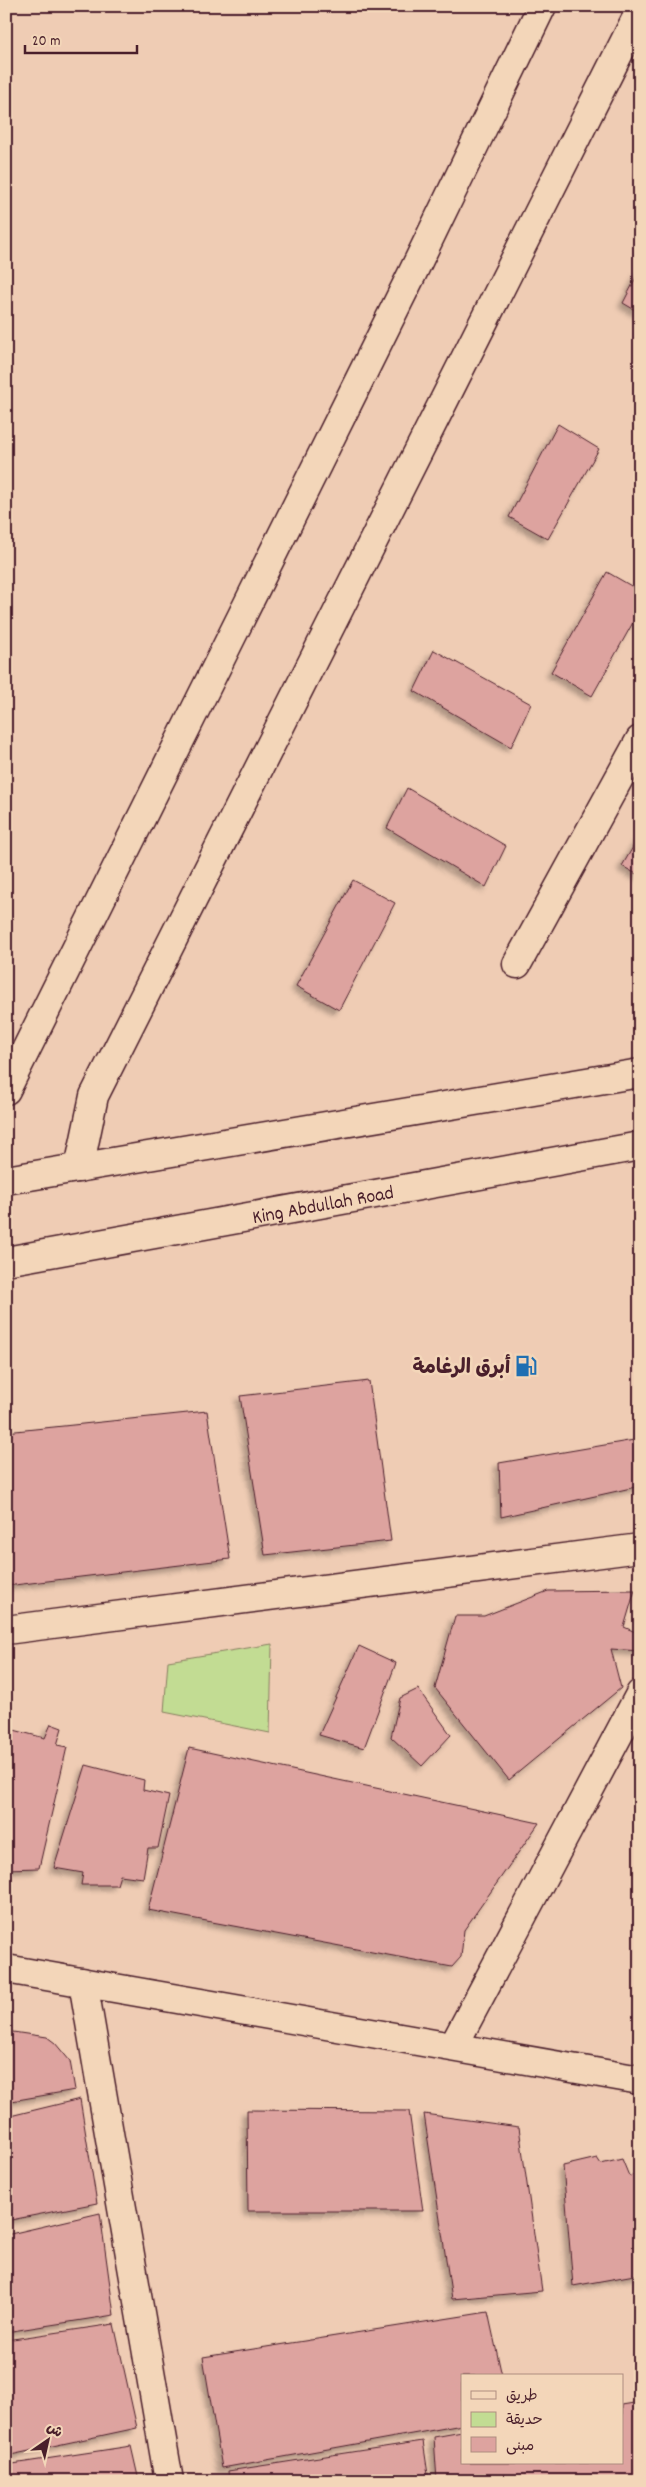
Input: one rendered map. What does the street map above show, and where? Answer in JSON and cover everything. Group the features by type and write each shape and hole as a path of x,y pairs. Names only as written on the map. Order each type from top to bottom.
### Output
{"main road":[{"path":"6,1090 399,301 542,6"},
{"path":"79,1168 94,1096 640,11"},
{"path":"517,964 640,740"},
{"path":"6,1180 640,1073"},
{"name":"King Abdullah Road","path":"6,1261 640,1146"},
{"path":"6,1630 640,1548"},
{"path":"453,2047 640,1694"},
{"path":"6,1969 640,2080"},
{"path":"83,1982 169,2481"}],"green space":[{"path":"272,1644 270,1733 164,1712 168,1661"}],"building":[{"path":"640,270 640,313 623,303"},
{"path":"558,424 599,449 548,539 509,517"},
{"path":"607,572 640,591 640,610 592,696 551,672"},
{"path":"434,650 531,704 511,747 414,691"},
{"path":"407,788 506,846 486,887 387,828"},
{"path":"640,835 640,876 622,866"},
{"path":"353,880 395,903 339,1010 296,986"},
{"path":"369,1381 391,1541 265,1555 240,1396"},
{"path":"207,1411 230,1559 6,1586 6,1432"},
{"path":"640,1439 640,1486 501,1517 499,1463"},
{"path":"635,1590 624,1627 640,1634 640,1651 611,1649 621,1688 509,1780 435,1688 455,1616 484,1616 548,1591"},
{"path":"359,1646 396,1663 364,1748 319,1735"},
{"path":"418,1689 451,1735 422,1766 391,1737 400,1698"},
{"path":"51,1724 62,1728 57,1745 67,1747 39,1868 6,1869 6,1728 45,1738"},
{"path":"189,1748 539,1823 464,1930 461,1957 452,1967 148,1910"},
{"path":"86,1765 144,1780 143,1790 169,1796 158,1848 148,1848 143,1878 120,1875 117,1885 81,1885 83,1873 54,1868"},
{"path":"6,2031 47,2037 55,2043 70,2061 75,2090 6,2102"},
{"path":"80,2099 97,2203 6,2221 6,2117"},
{"path":"247,2110 409,2111 423,2211 248,2211"},
{"path":"424,2114 519,2127 542,2291 452,2299"},
{"path":"597,2158 601,2164 622,2159 629,2176 640,2174 640,2274 573,2286 563,2166"},
{"path":"100,2213 114,2315 6,2332 6,2235"},
{"path":"488,2312 502,2374 461,2374 461,2425 222,2468 203,2357"},
{"path":"114,2324 137,2428 6,2456 6,2340"},
{"path":"640,2402 640,2481 437,2481 434,2437 461,2432 461,2464 624,2464 624,2405"},
{"path":"423,2441 429,2481 229,2481 228,2471"},
{"path":"131,2446 139,2481 6,2481 6,2465"}],"place":[{"name":"أبرق الرغامة","path":"526,1366"}]}
